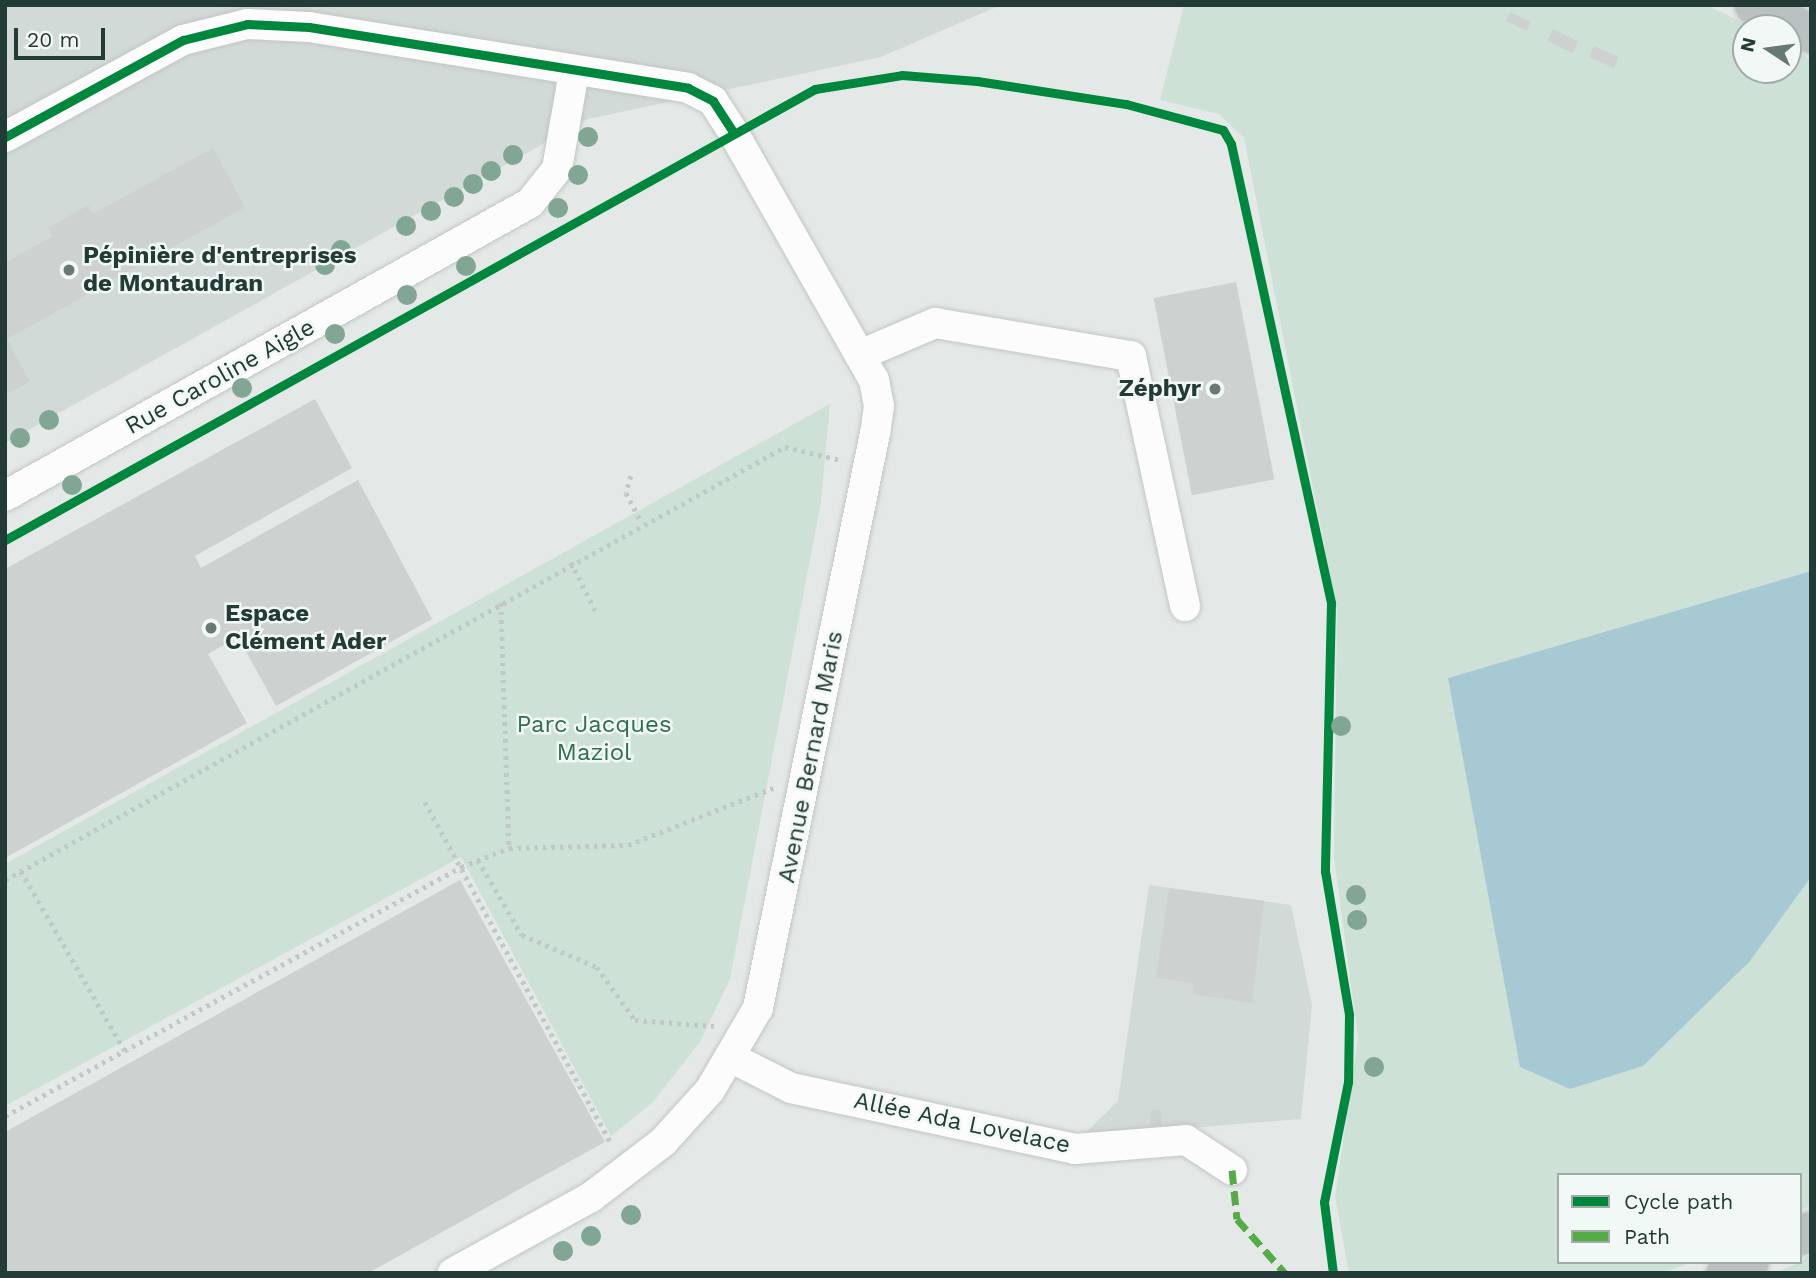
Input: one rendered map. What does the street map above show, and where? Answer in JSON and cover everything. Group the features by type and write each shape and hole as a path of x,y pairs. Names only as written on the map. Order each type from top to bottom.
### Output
{"highway":[{"path":"1754,5 1811,34"},
{"path":"1726,1273 1746,1264"}],"street":[{"name":"Avenue Bernard Maris","path":"5,137 183,40 248,15 574,72 688,88 713,101 733,132 860,355 879,406 869,466 768,973 738,1048 683,1121 630,1170 453,1273"},
{"name":"Rue Caroline Aigle","path":"5,496 530,203 557,169 574,72"},
{"path":"860,355 935,323 1131,356 1185,606"},
{"name":"Allée Ada Lovelace","path":"738,1048 791,1088 1075,1149 1186,1140 1232,1170"}],"path":[{"path":"5,880 570,562 785,447 869,466"},
{"path":"631,476 626,493 642,523"},
{"path":"570,562 597,614"},
{"path":"501,603 509,848"},
{"path":"5,1116 461,867 509,848 628,845 764,789 805,785"},
{"path":"425,802 630,1170"},
{"path":"478,860 522,935 597,967 635,1020 701,1020 738,1048"},
{"path":"21,872 125,1051"}],"shaded area":[{"path":"5,5 1001,5 881,57 588,119 5,443"},
{"path":"1149,885 1291,905 1312,1005 1301,1119 1081,1137 1118,1101"}],"green space":[{"path":"1184,5 1706,5 1732,17 1732,84 1802,84 1802,54 1811,60 1811,571 1448,678 1750,961 1811,877 1811,1205 1802,1210 1802,1173 1557,1173 1557,1264 1687,1264 1663,1273 1349,1273 1335,1197 1358,1038 1334,857 1337,610 1244,138 1219,114 1160,100"},
{"name":"Parc Jacques Maziol","path":"830,404 821,502 730,979 700,1042 653,1102 611,1136 461,857 5,1106 5,864"},
{"path":"1811,1254 1811,1273 1775,1273 1802,1264 1802,1261"}],"water":[{"path":"1811,571 1811,877 1750,961 1643,1066 1570,1089 1520,1067 1448,678"}],"building":[{"path":"1510,12 1531,22 1527,31 1506,21"},
{"path":"1553,29 1578,41 1572,53 1547,41"},
{"path":"1594,46 1619,57 1614,68 1589,57"},
{"name":"Pépinière d'entreprises de Montaudran","path":"213,148 245,207 7,339 30,382 5,395 5,263 53,236 48,228 88,205 93,214"},
{"name":"Zéphyr","path":"1236,282 1274,479 1192,495 1154,298"},
{"name":"Espace Clément Ader","path":"315,399 352,468 195,556 201,568 358,480 432,619 276,706 238,637 208,654 247,723 5,858 5,569"},
{"path":"460,880 605,1142 368,1273 5,1273 5,1132"},
{"path":"1169,888 1264,901 1252,1003 1193,994 1194,983 1156,978"},
{"path":"1151,1110 1162,1111 1161,1126 1150,1125"}],"marked path":[{"path":"1232,1170 1237,1219 1285,1273"}],"cycle path":[{"path":"5,137 183,40 247,24 309,27 688,88 713,101 733,132"},
{"path":"5,540 815,89 902,75 977,81 1126,104 1223,130 1231,144 1331,603 1325,871 1349,1014 1348,1082 1324,1202 1333,1273"}],"place":[{"name":"Pépinière d'entreprises de Montaudran","path":"69,270"},
{"name":"Zéphyr","path":"1215,389"},
{"name":"Espace Clément Ader","path":"211,628"}]}
